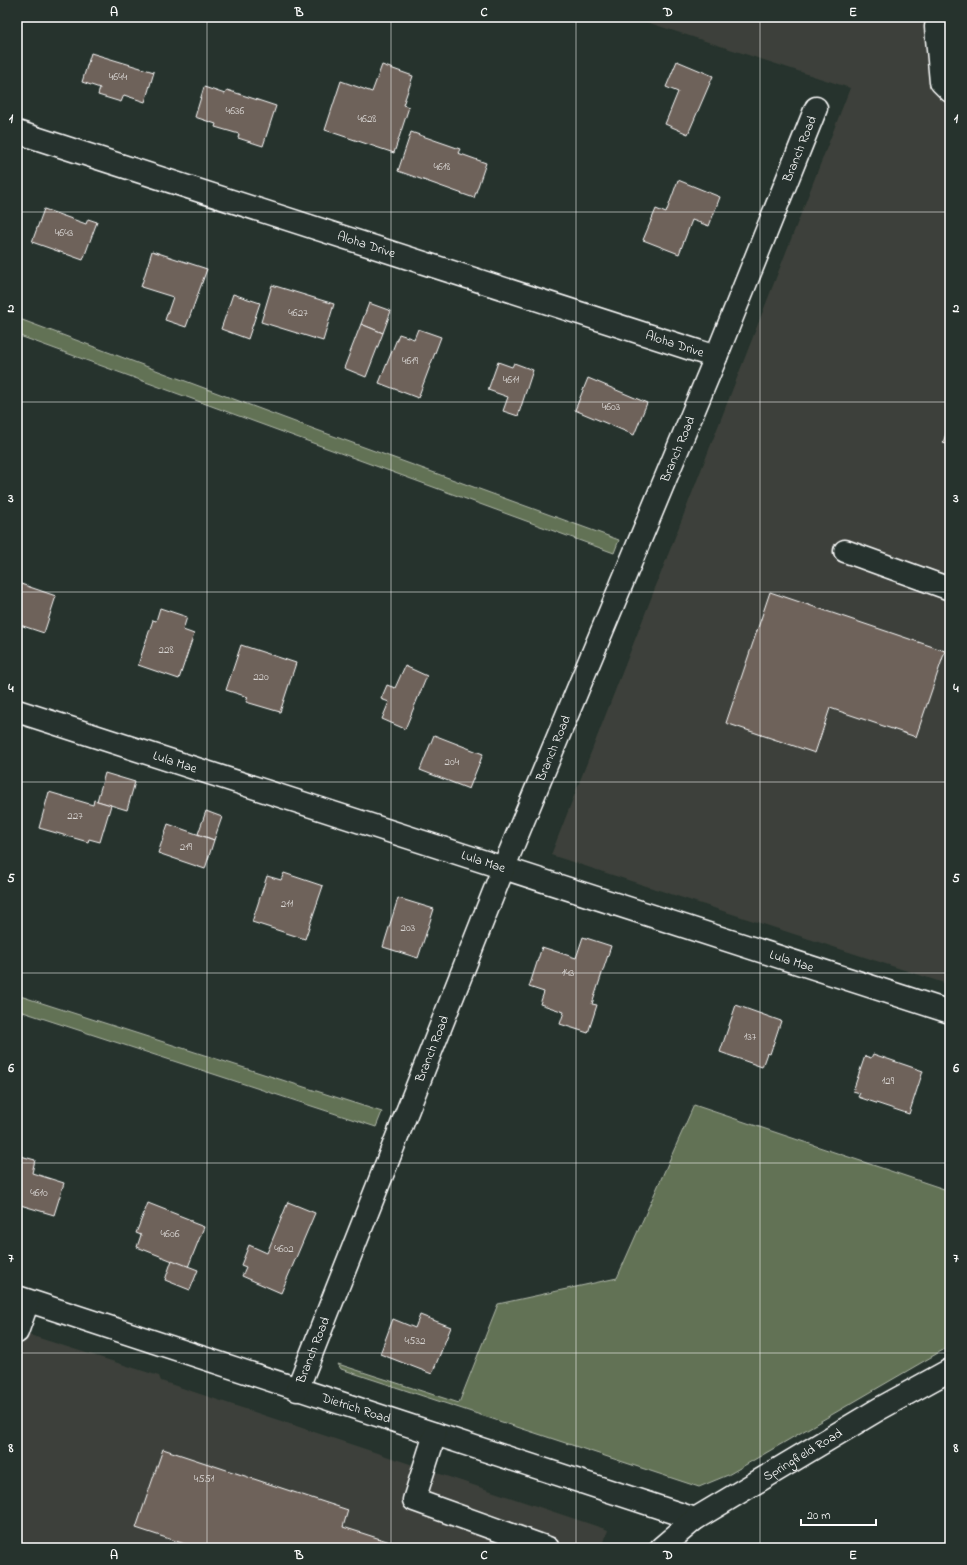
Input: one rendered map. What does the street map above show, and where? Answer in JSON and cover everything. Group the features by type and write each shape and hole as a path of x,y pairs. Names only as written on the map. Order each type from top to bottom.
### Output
{"street":[{"path":"938,17 936,26 941,82 950,91"},
{"name":"Branch Road","path":"297,1390 504,869 716,356 816,108"},
{"name":"Aloha Drive","path":"17,132 716,356"},
{"path":"844,551 950,589"},
{"name":"Lula Mae","path":"17,711 950,1012"},
{"path":"17,1332 22,1299"},
{"name":"Dietrich Road","path":"22,1299 695,1519"},
{"name":"Springfield Road","path":"661,1548 695,1519 879,1409 950,1370"},
{"path":"435,1434 414,1500 548,1548"}],"shaded area":[{"path":"631,17 950,17 950,985 551,855 850,88"},
{"path":"17,1331 159,1376 161,1381 608,1530 602,1548 17,1548"}],"green space":[{"path":"17,318 295,422 619,540 614,553 17,335"},
{"path":"17,995 382,1112 376,1127 17,1010"},
{"path":"694,1105 950,1191 950,1346 728,1475 699,1487 341,1369 338,1364 459,1403 498,1304 617,1278"}],"building":[{"path":"91,53 154,72 145,102 124,95 121,102 98,95 100,88 82,82"},
{"path":"677,61 713,76 688,134 665,124 678,92 666,87"},
{"path":"382,65 413,76 403,105 409,107 394,153 325,130 341,81 372,92"},
{"path":"204,87 225,94 227,90 276,106 263,146 238,138 239,134 215,127 216,124 195,117"},
{"path":"411,132 460,149 458,153 486,163 474,198 398,171"},
{"path":"678,180 720,197 709,226 692,220 679,254 643,240 656,209 666,213"},
{"path":"44,209 86,224 88,219 97,222 83,260 32,242"},
{"path":"152,251 207,269 186,327 165,320 173,297 141,287"},
{"path":"272,285 334,304 323,341 261,322"},
{"path":"233,294 260,303 248,339 221,329"},
{"path":"369,303 391,311 383,333 361,324"},
{"path":"361,324 383,333 366,377 344,368"},
{"path":"418,329 441,337 418,398 379,383 399,334 414,339"},
{"path":"498,362 512,367 514,363 533,370 518,416 503,411 508,397 488,390"},
{"path":"588,378 647,403 634,435 575,410"},
{"path":"950,421 950,445 943,443"},
{"path":"18,583 56,596 44,633 17,624"},
{"path":"770,592 945,651 916,737 830,708 815,753 726,723"},
{"path":"160,608 187,617 183,630 194,634 179,679 138,665 153,620 156,621"},
{"path":"241,645 296,663 280,712 246,702 248,697 226,690"},
{"path":"405,666 427,676 405,729 382,719 389,702 381,699 387,685 395,688"},
{"path":"434,735 483,754 469,789 420,770"},
{"path":"105,773 135,782 127,810 97,801"},
{"path":"49,792 93,805 94,800 111,805 100,842 89,839 88,842 39,828"},
{"path":"206,811 222,817 214,840 198,834"},
{"path":"168,824 214,840 205,869 158,853"},
{"path":"284,873 323,886 305,939 252,922 267,876 281,880"},
{"path":"398,898 434,909 418,958 383,947"},
{"path":"583,937 611,946 592,1004 597,1005 588,1033 560,1024 564,1012 540,1004 544,992 529,987 542,947 576,958"},
{"path":"736,1005 781,1021 770,1054 767,1053 762,1067 720,1052"},
{"path":"873,1054 923,1071 909,1114 858,1097 860,1093 853,1091 865,1056 871,1058"},
{"path":"17,1155 35,1160 32,1173 64,1183 54,1215 17,1204"},
{"path":"288,1202 315,1213 281,1293 242,1276 246,1267 241,1265 249,1245 267,1253"},
{"path":"148,1203 191,1220 191,1222 204,1227 188,1267 137,1247 141,1235 136,1233"},
{"path":"172,1260 198,1270 190,1290 165,1280"},
{"path":"420,1315 451,1327 432,1374 380,1354 393,1319 415,1328"},
{"path":"163,1449 348,1510 343,1527 393,1543 391,1548 197,1548 136,1528"}]}
